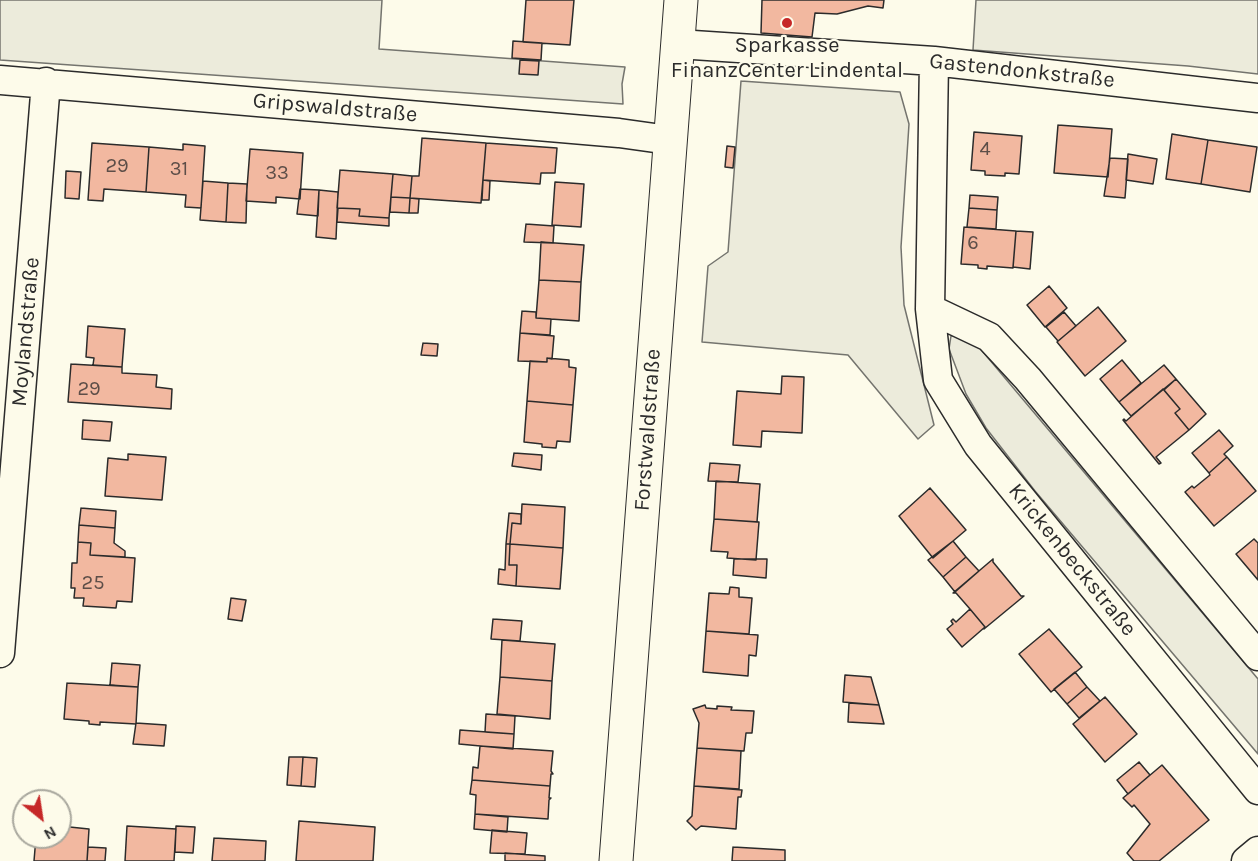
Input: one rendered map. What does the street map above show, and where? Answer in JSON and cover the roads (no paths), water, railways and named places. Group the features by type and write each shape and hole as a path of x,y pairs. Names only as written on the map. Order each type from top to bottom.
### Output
{"street":[{"name":"Forstwaldstraße","path":"616,861 681,0"},
{"name":"Gastendonkstraße","path":"678,44 934,61 1258,98"},
{"name":"Krickenbeckstraße","path":"934,61 930,309 938,380 978,444 1258,790"},
{"name":"Gripswaldstraße","path":"0,80 46,82 619,133 669,140"},
{"name":"Moylandstraße","path":"0,653 46,82"},
{"path":"930,309 989,338 1028,379 1258,656"},
{"path":"1246,861 1258,851"}],"place":[{"name":"Sparkasse FinanzCenter Lindental","path":"787,23"}]}
